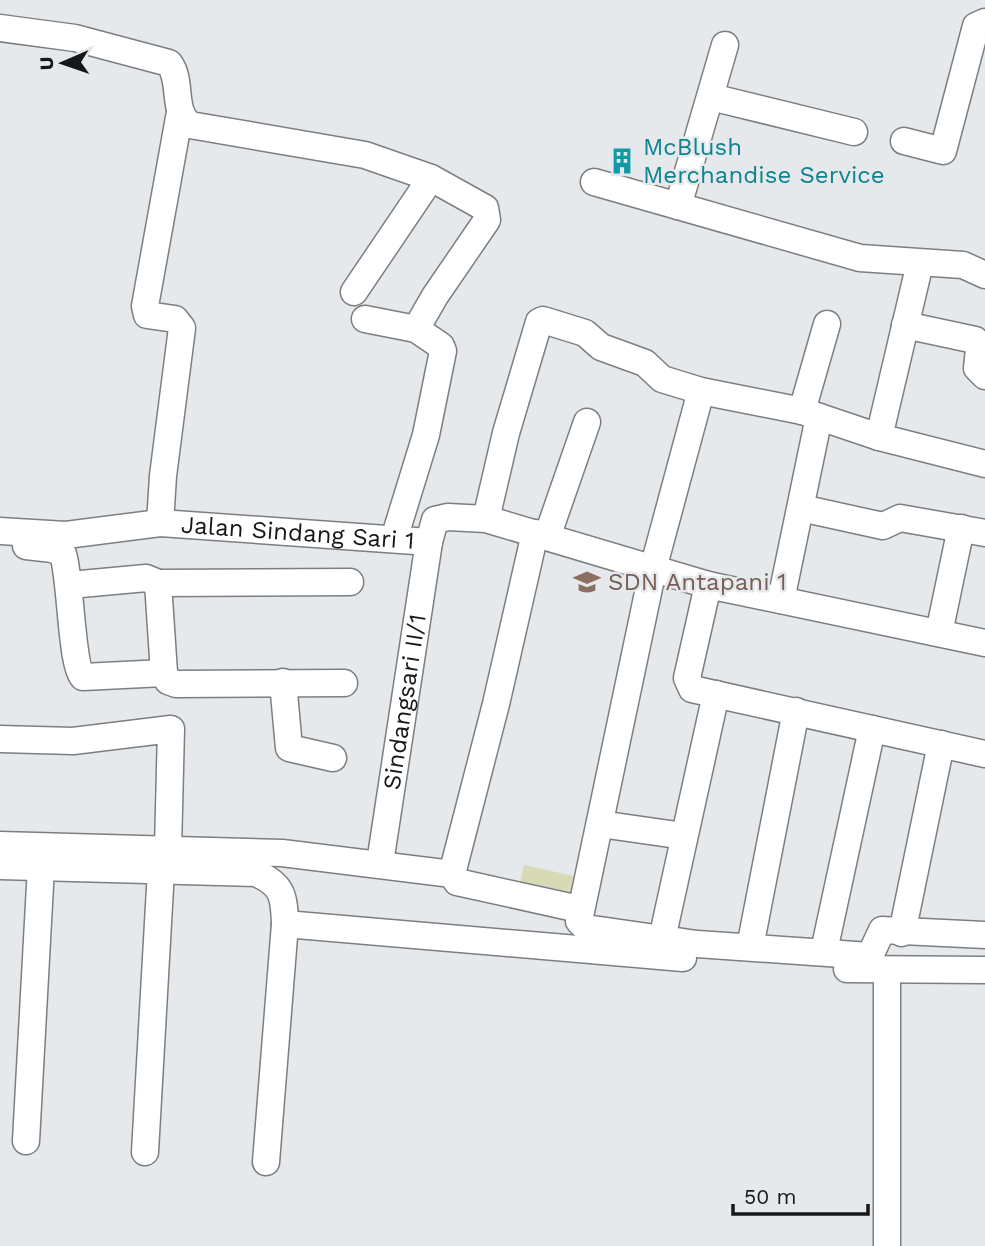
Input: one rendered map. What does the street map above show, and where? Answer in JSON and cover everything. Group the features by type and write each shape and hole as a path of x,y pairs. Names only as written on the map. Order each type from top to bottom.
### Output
{"street":[{"path":"904,141 943,151 976,26 985,22"},
{"path":"0,28 75,38 169,63 175,70 180,112 145,306 148,315 175,319 182,328 163,476 160,523"},
{"path":"678,206 725,44"},
{"path":"711,97 854,132"},
{"path":"180,112 185,121 200,129 246,133 342,150 430,178 485,208 487,220 416,329"},
{"path":"354,292 430,178"},
{"path":"594,182 860,258 978,267"},
{"path":"879,437 920,263"},
{"path":"365,319 416,329 441,346 443,351 426,435 394,539"},
{"path":"486,519 506,433 539,322 543,320 585,334 601,347 645,363 662,379 701,391 811,414 879,437 985,464"},
{"path":"781,600 801,508 811,414 827,324"},
{"path":"905,325 975,340 979,349 977,369 985,376"},
{"path":"701,391 653,569 635,667 579,909 579,921 586,928 662,939 870,956 875,951 882,930 985,935"},
{"path":"579,909 457,882 452,874 541,535 587,422"},
{"path":"801,508 883,526 900,518 973,531 939,633"},
{"name":"Jalan Sindang Sari 1","path":"0,531 66,535 160,523 429,542 435,520 486,519 708,585 985,643"},
{"name":"Sindangsari II/1","path":"380,863 429,542"},
{"path":"0,544 53,549 63,554 70,585 79,673 83,677 164,673"},
{"path":"70,585 146,579 158,583 350,582"},
{"path":"158,583 164,673 168,681 176,684 284,681 344,683"},
{"path":"708,585 687,678 692,689 985,754"},
{"path":"284,681 289,748 333,758"},
{"path":"662,939 716,694"},
{"path":"750,947 796,711"},
{"path":"0,739 73,741 171,729 145,1152"},
{"path":"824,951 872,729"},
{"path":"902,933 941,744"},
{"path":"600,824 684,836"},
{"path":"0,845 165,860 256,873 275,881 285,901 285,924 265,1162"},
{"path":"0,866 41,867 282,853 452,874"},
{"path":"26,1141 41,867"},
{"path":"285,924 588,951 887,971 985,970"},
{"path":"887,971 887,1246"}],"green space":[{"path":"524,865 583,878 577,905 518,892"}],"place":[{"name":"McBlush Merchandise Service","path":"622,161"},
{"name":"SDN Antapani 1","path":"587,582"}]}
